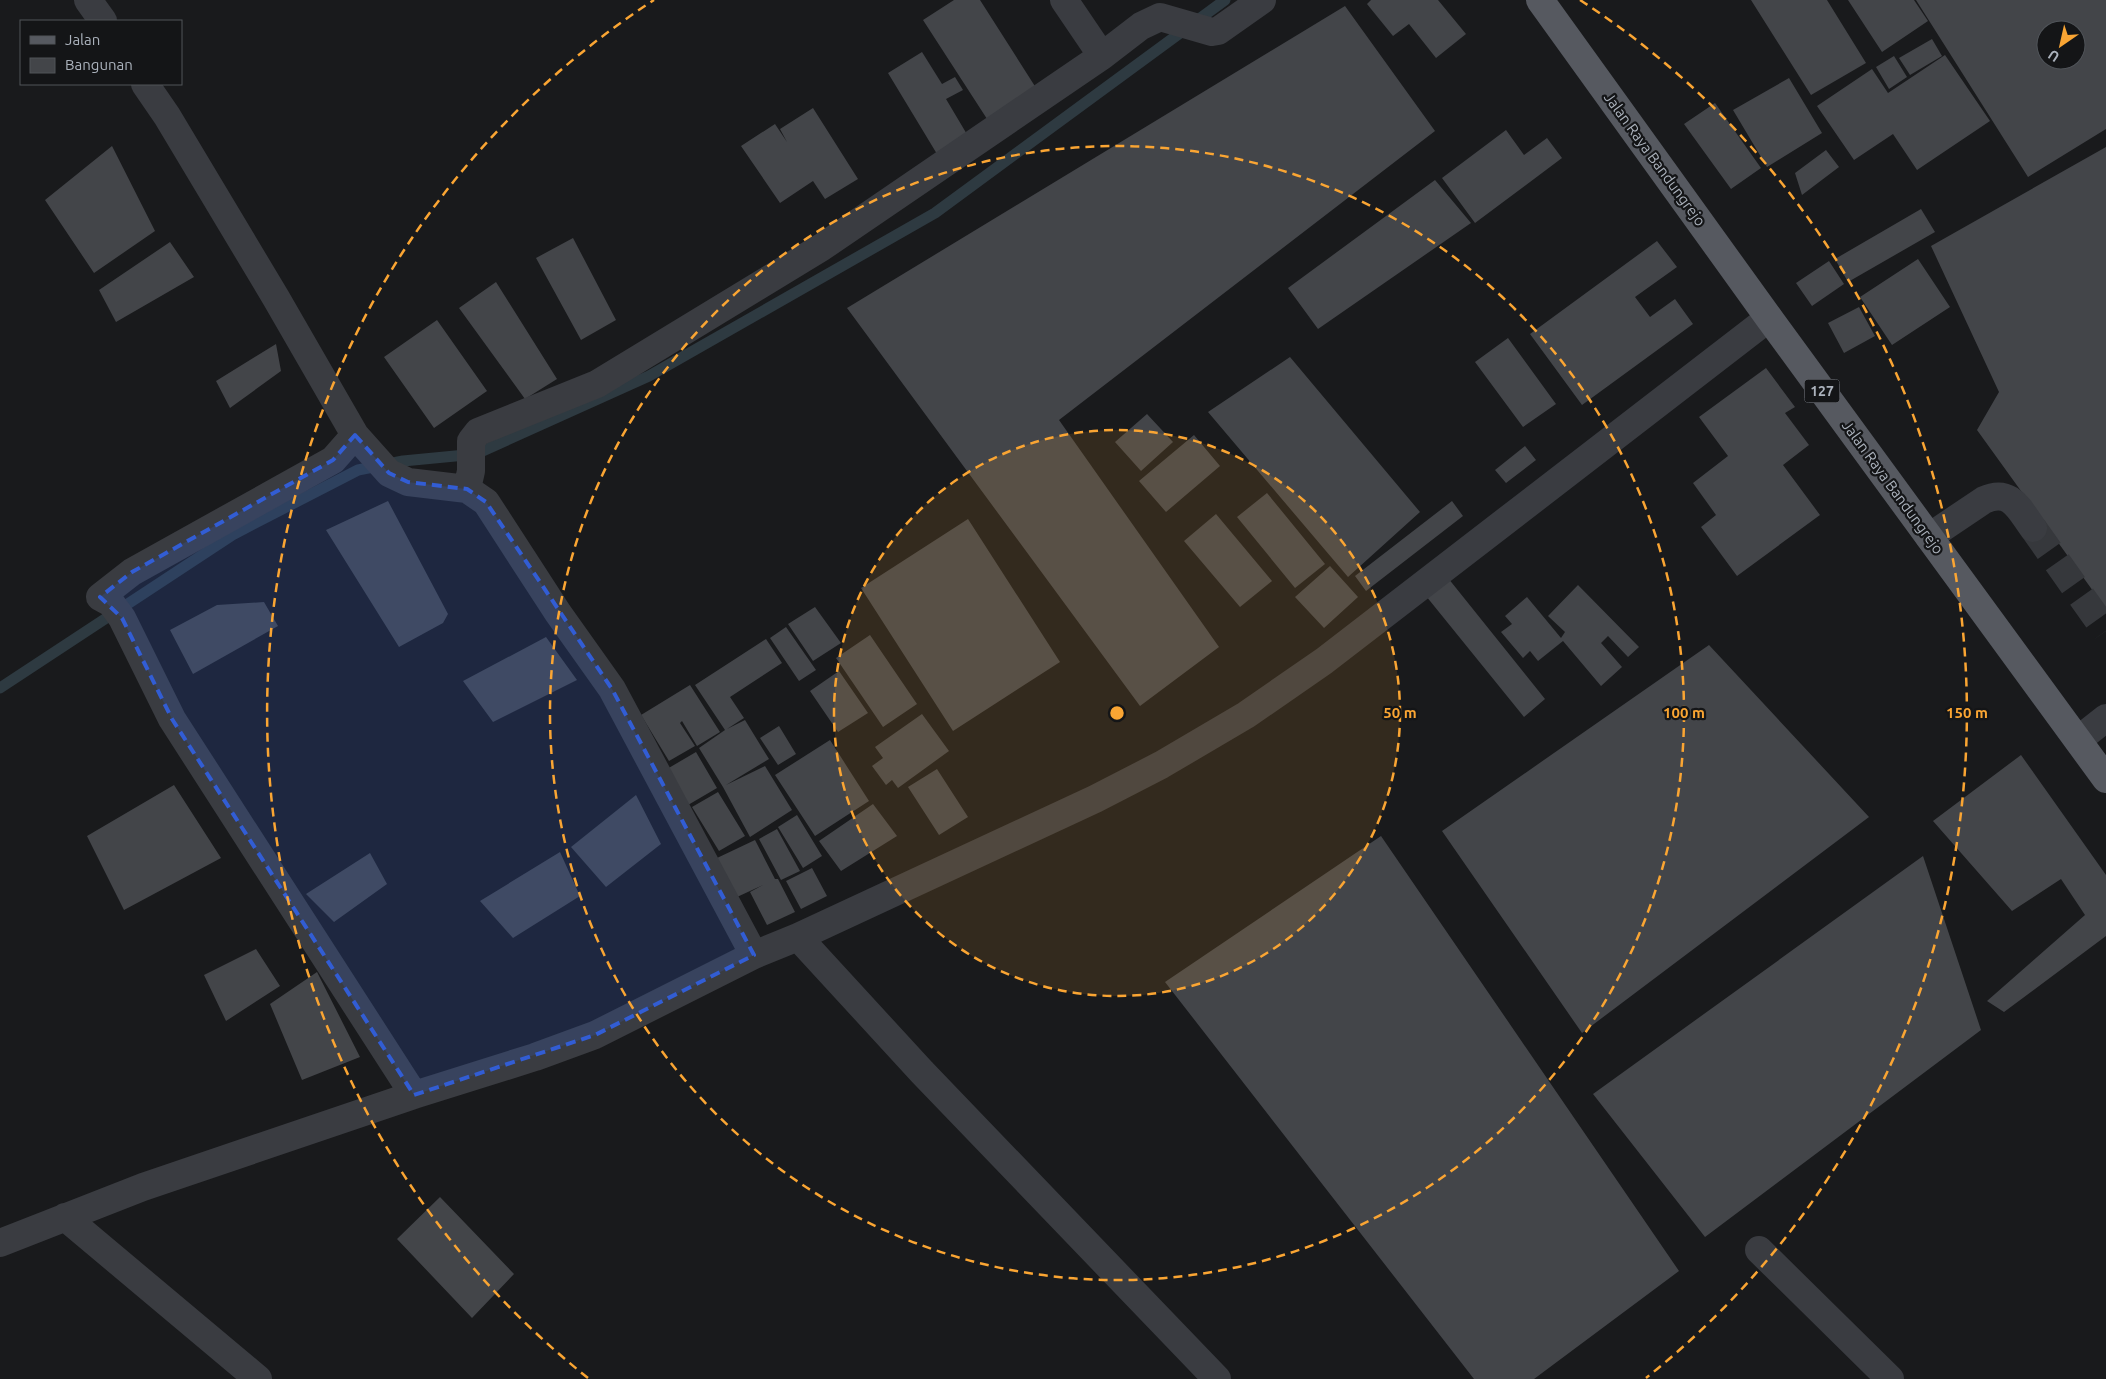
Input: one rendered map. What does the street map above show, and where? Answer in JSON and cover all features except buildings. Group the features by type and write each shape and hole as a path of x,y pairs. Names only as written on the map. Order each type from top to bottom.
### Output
{"main road":[{"name":"Jalan Raya Bandungrejo","path":"1540,0 1769,318 2106,779"}],"street":[{"path":"88,0 102,20"},
{"path":"1064,0 1102,56"},
{"path":"754,955 612,688 558,613 486,502 469,480 471,441 478,432 503,420 597,384 822,247 1102,56 1141,26 1160,18 1212,32 1218,31 1262,0"},
{"path":"146,85 276,298 356,435 381,465 408,482 469,480"},
{"path":"0,1243 143,1187 414,1095 535,1057 595,1035 754,955 798,937 1095,799 1161,765 1246,715 1324,661 1769,318"},
{"path":"356,435 333,460 132,572 100,597 116,611 172,719 414,1095"},
{"path":"1929,537 1993,496 2003,496 2012,500 2034,528"},
{"path":"2078,740 2106,718"},
{"path":"798,937 922,1072 1217,1379"},
{"path":"65,1217 258,1379"},
{"path":"1759,1250 1890,1379"}],"highlighted area":[{"path":"355,435 389,473 408,482 467,489 486,502 612,689 754,955 595,1035 414,1095 172,719 122,618 100,597 132,572 333,460"}],"waterway":[{"path":"0,688 234,534 358,470 403,461 476,454 649,376 935,213 1225,0"}],"tunnel":[{"path":"2033,528 2106,631"}]}
